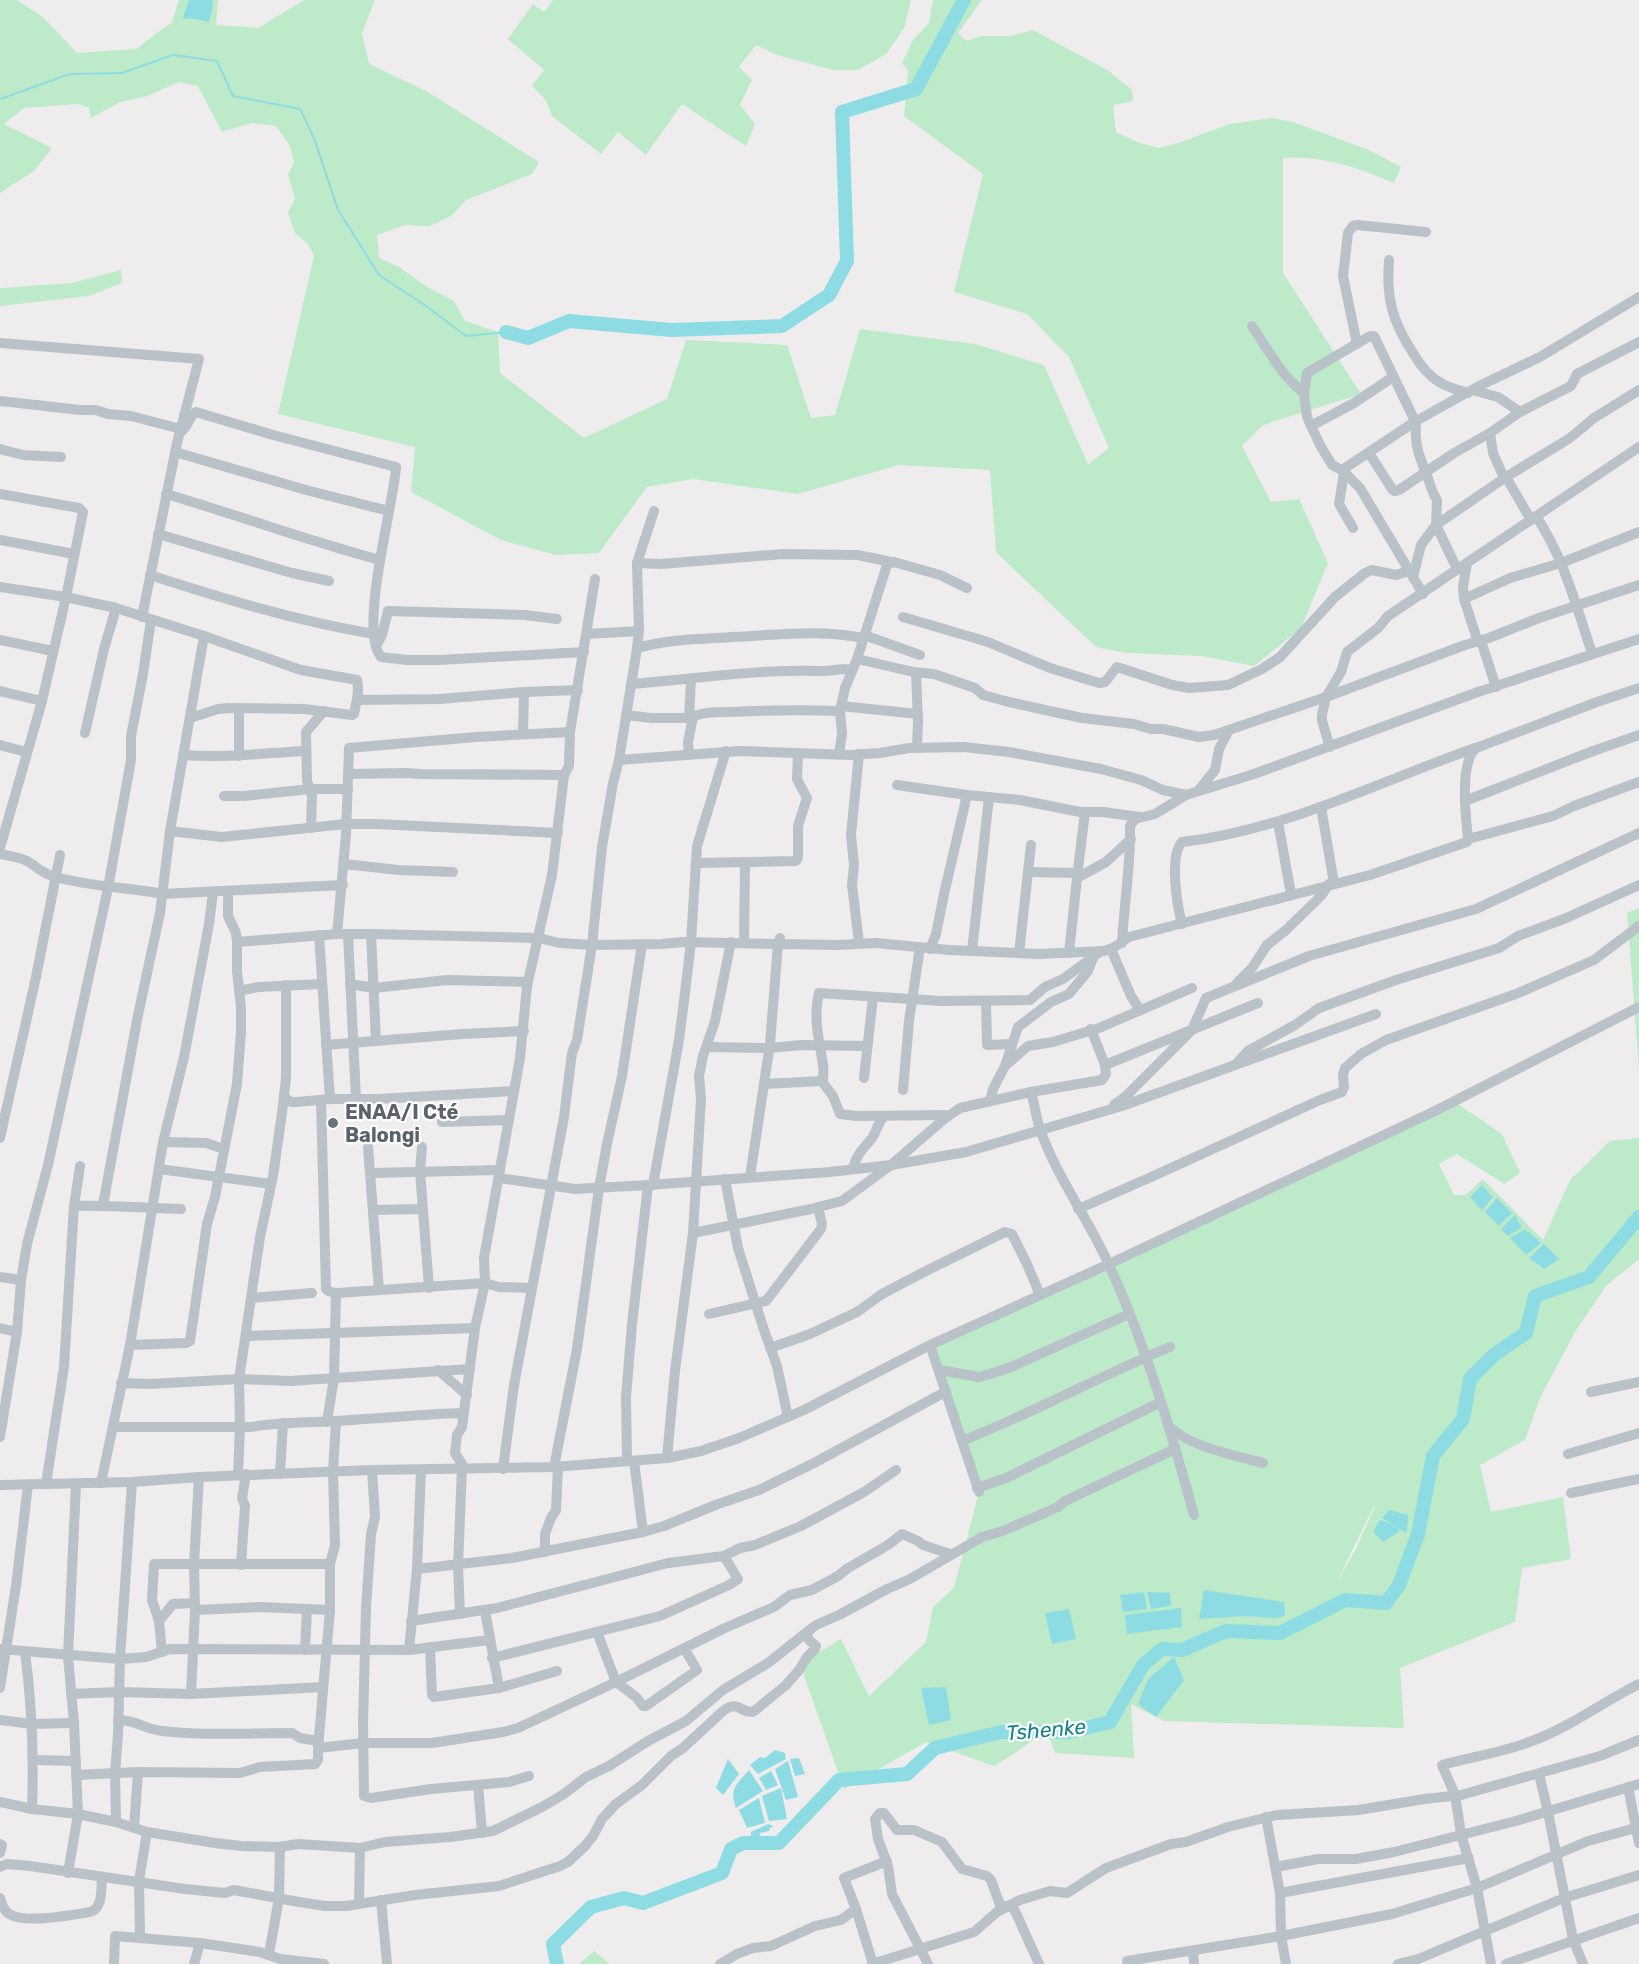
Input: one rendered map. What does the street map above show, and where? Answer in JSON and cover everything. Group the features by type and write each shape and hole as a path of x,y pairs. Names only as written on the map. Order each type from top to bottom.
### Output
{"street":[{"path":"1357,344 1343,276 1350,229 1358,225 1426,232"},
{"path":"1389,260 1388,292 1391,309 1404,340 1427,374 1443,384 1498,397 1520,412"},
{"path":"1353,528 1339,504 1343,471 1416,421 1540,357 1639,297"},
{"path":"1252,326 1288,380 1304,393"},
{"path":"1422,594 1360,488 1329,461 1306,417 1304,393 1309,371 1370,336 1374,336 1416,421 1417,452 1426,472 1431,493 1437,500 1436,525 1460,568 1464,599 1496,687"},
{"path":"1369,453 1395,491 1399,490 1520,412 1571,386 1577,374 1639,342"},
{"path":"0,343 199,359 175,452 150,574 143,674 130,736 131,760 108,888 48,1166 33,1215 21,1280 17,1332 0,1437"},
{"path":"1311,426 1354,403 1393,377"},
{"path":"1411,574 1421,544 1436,525 1639,390"},
{"path":"0,401 96,410 108,414 131,416 180,431 187,428 196,412 273,435 395,466 380,560 374,634 378,653 383,657 407,660 584,652"},
{"path":"1490,433 1493,453 1505,477 1561,563 1574,595 1592,653"},
{"path":"1330,747 1322,722 1326,697 1341,672 1347,652 1378,628 1388,616 1639,447"},
{"path":"0,449 23,455 61,457"},
{"path":"175,452 306,490 389,511"},
{"path":"0,494 82,509 83,512 42,701 0,848"},
{"path":"166,494 225,511 334,548 380,560"},
{"path":"503,1469 514,1385 564,1117 572,1053 577,1040 592,945 602,847 637,648 638,563 654,511"},
{"path":"1464,599 1510,578 1561,563 1639,532"},
{"path":"158,534 292,573 328,581"},
{"path":"0,540 74,554"},
{"path":"638,563 661,564 783,554 858,555 940,575 967,588"},
{"path":"839,754 842,734 841,709 887,565 891,562"},
{"path":"903,617 988,642 1091,682 1104,683 1115,667 1122,667 1172,685 1189,688 1219,687 1262,669 1280,657 1335,597 1365,573 1372,570 1396,575 1411,574"},
{"path":"150,574 267,611 321,625 374,634"},
{"path":"460,1614 458,1566 462,1464 454,1453 457,1435 462,1427 475,1328 485,1283 484,1258 524,1031 528,982 552,874 564,776 569,766 570,732 595,579"},
{"path":"857,659 916,673 934,674 975,688 983,695 1000,700 1199,737 1214,735 1326,697 1539,618 1639,585"},
{"path":"0,587 66,597 116,608 301,670 357,680 357,700 352,715 324,711 239,708 219,709 190,718"},
{"path":"85,734 104,649 116,608"},
{"path":"376,646 382,634 387,611 525,615 557,619"},
{"path":"587,634 639,631"},
{"path":"637,648 656,642 684,640 795,634 850,635 863,636 920,655"},
{"path":"103,1205 133,1038 163,894 170,831 204,636"},
{"path":"897,785 1020,800 1085,812 1140,817 1155,814 1186,795 1254,774 1592,653 1639,639"},
{"path":"0,640 53,651"},
{"path":"630,684 792,670 827,671 841,668 852,670"},
{"path":"916,673 917,747"},
{"path":"689,754 691,679"},
{"path":"1182,924 1175,884 1177,850 1180,843 1227,835 1278,822 1639,688"},
{"path":"357,700 439,699 578,690"},
{"path":"0,691 42,701"},
{"path":"524,692 524,734"},
{"path":"239,708 239,756"},
{"path":"626,715 651,718 691,717 709,713 771,709 841,709 918,714"},
{"path":"311,828 312,796 308,781 306,730 324,711"},
{"path":"1198,791 1215,771 1219,749 1229,730"},
{"path":"356,1099 355,1042 343,934 348,752 351,748 570,732"},
{"path":"1465,801 1639,735"},
{"path":"0,745 27,752"},
{"path":"619,760 726,751 859,754 917,747 964,747 1009,752 1101,769 1141,780 1163,790 1186,795"},
{"path":"1468,839 1465,801 1468,762 1470,754 1476,748"},
{"path":"183,755 239,756 306,751"},
{"path":"643,1532 630,1461 626,1397 632,1324 650,1185 679,1040 691,942 697,846 726,751"},
{"path":"696,862 745,863 794,862 797,860 798,826 807,798 797,779 798,754"},
{"path":"859,754 851,835 854,865 852,892 859,943"},
{"path":"349,774 564,776"},
{"path":"949,1115 842,1115 823,1081 823,1063 818,1045 819,993 887,996 912,1000 1030,1000 1045,987 1062,979 1129,937 1389,869 1464,843 1468,839 1553,816 1639,782"},
{"path":"224,796 310,789 348,789"},
{"path":"903,1090 912,1000 925,948 936,934 967,795"},
{"path":"972,951 989,797"},
{"path":"1321,807 1332,884"},
{"path":"1069,953 1085,812"},
{"path":"1122,943 1131,824 1140,817"},
{"path":"1278,822 1291,894"},
{"path":"170,831 222,837 346,824 440,826 558,833"},
{"path":"1096,1114 1120,1102 1192,1030 1206,998 1309,956 1476,909 1639,833"},
{"path":"1028,872 1078,875 1106,862 1131,839"},
{"path":"1019,953 1031,845"},
{"path":"0,854 27,861 44,873 56,877 108,888 163,894 343,885"},
{"path":"0,1138 60,855"},
{"path":"744,943 745,863"},
{"path":"344,864 399,870 453,872"},
{"path":"1235,986 1252,968 1267,945 1286,930 1332,884"},
{"path":"1237,1064 1248,1051 1295,1025 1319,1008 1396,980 1499,948 1518,936 1564,919 1639,885"},
{"path":"130,1345 190,1341 207,1224 215,1197 237,1084 241,1032 237,942 236,933 228,916 228,892"},
{"path":"101,1483 130,1345 163,1142 184,1057 213,893"},
{"path":"1078,1209 1342,1092 1345,1068 1361,1054 1386,1040 1516,994 1594,960 1639,926"},
{"path":"371,934 376,1041"},
{"path":"237,942 319,935 371,934 539,938 559,943 592,945 779,941 838,945 897,944 925,948 1019,953 1102,953"},
{"path":"319,935 326,1045 326,1289 336,1293 485,1283 498,1287 531,1288"},
{"path":"750,1177 769,1048 779,941"},
{"path":"667,1458 672,1394 693,1233 701,1100 699,1076 715,1021 731,942"},
{"path":"545,1552 545,1534 556,1510 556,1467 577,1349 599,1188 622,1076 642,944"},
{"path":"1102,953 1140,1010"},
{"path":"990,1101 1017,1030 1051,1002 1073,991 1102,953"},
{"path":"350,984 374,988 447,980 528,982"},
{"path":"239,991 286,985 322,984"},
{"path":"241,1565 245,1506 242,1498 244,1430 239,1378 260,1237 282,1113 287,1099 286,985"},
{"path":"1005,1066 1028,1046 1053,1042 1099,1028 1192,988"},
{"path":"864,1078 873,997"},
{"path":"986,1001 987,1045 1012,1044"},
{"path":"1105,1065 1257,1003"},
{"path":"0,1485 132,1482 372,1470 556,1467 667,1458 701,1451 788,1417 930,1345 1433,1112 1639,1007"},
{"path":"370,1173 420,1171 499,1174 575,1189 695,1182 891,1165 966,1152 1096,1114 1376,1014"},
{"path":"693,1233 842,1200 891,1165 960,1108 1031,1092 1102,1080 1106,1074 1105,1065 1091,1029"},
{"path":"326,1045 524,1031"},
{"path":"706,1047 867,1046"},
{"path":"764,1084 823,1081"},
{"path":"287,1099 378,1099 514,1091"},
{"path":"1031,1092 1041,1131 1078,1209 1109,1264 1129,1314 1161,1402 1194,1515"},
{"path":"853,1168 858,1154 872,1138 877,1123 884,1116"},
{"path":"442,1122 509,1120"},
{"path":"163,1142 206,1143 224,1149"},
{"path":"368,1147 380,1290"},
{"path":"422,1147 420,1171 429,1288"},
{"path":"46,1484 64,1367 74,1206 80,1166"},
{"path":"159,1169 271,1184"},
{"path":"725,1179 733,1225 777,1366 788,1417"},
{"path":"74,1206 103,1205 181,1209"},
{"path":"709,1314 766,1301 821,1228 818,1207"},
{"path":"373,1210 423,1209"},
{"path":"770,1348 810,1334 857,1312 892,1289 1005,1232 1012,1234 1040,1295"},
{"path":"0,1277 21,1280"},
{"path":"252,1298 312,1293"},
{"path":"76,1774 240,1773 260,1767 315,1764 318,1760 330,1610 330,1564 335,1545 332,1421 336,1293"},
{"path":"939,1371 979,1377 990,1374 1129,1314"},
{"path":"0,1328 17,1332"},
{"path":"247,1336 475,1328"},
{"path":"930,1345 978,1490 1161,1402"},
{"path":"962,1441 1018,1418 1170,1347"},
{"path":"121,1383 150,1384 239,1378 291,1381 470,1369"},
{"path":"438,1370 467,1395"},
{"path":"1591,1392 1639,1382"},
{"path":"417,1569 458,1566 545,1552 664,1526 759,1490 945,1392"},
{"path":"113,1427 244,1430 283,1424 413,1414 464,1413"},
{"path":"280,1474 283,1424"},
{"path":"1168,1425 1181,1437 1202,1446 1263,1463"},
{"path":"1568,1454 1639,1432"},
{"path":"0,1802 32,1809 78,1814 116,1822 147,1832 215,1843 280,1847 298,1844 360,1848 389,1841 482,1833 505,1826 543,1807 586,1777 609,1766 686,1720 717,1695 768,1664 792,1642 816,1625 839,1616 910,1579 982,1537 1003,1531 1058,1508 1065,1501 1175,1449"},
{"path":"372,1470 375,1517 371,1534 365,1649 363,1792 366,1797 508,1782 529,1776"},
{"path":"409,1650 417,1569 421,1470"},
{"path":"411,1621 484,1611 668,1563 724,1556 801,1526 864,1492 896,1470"},
{"path":"191,1694 199,1477"},
{"path":"1570,1493 1639,1479"},
{"path":"116,1822 115,1773 120,1659 132,1482"},
{"path":"68,1873 78,1814 68,1656 76,1484"},
{"path":"0,1688 3,1650 16,1586 27,1485"},
{"path":"118,1720 132,1721 147,1729 186,1734 292,1733 318,1744 432,1743 503,1732 545,1716 774,1607 790,1595 812,1590 888,1545 902,1534 923,1545 950,1554"},
{"path":"492,1658 660,1616 729,1585 738,1578 724,1556"},
{"path":"162,1652 159,1621 152,1599 153,1565 330,1564"},
{"path":"159,1621 172,1604 195,1607 330,1610"},
{"path":"305,1650 307,1609"},
{"path":"484,1611 498,1688"},
{"path":"597,1632 616,1682 636,1697 641,1705 646,1706 697,1670 684,1648"},
{"path":"0,1867 7,1864 30,1866 185,1889 225,1893 234,1890 325,1906 359,1904 499,1886 518,1881 568,1862 585,1846 602,1819 616,1804 642,1785 671,1756 723,1711 735,1706 749,1713 753,1712 778,1693 815,1649 816,1646 809,1640 807,1633"},
{"path":"3,1650 120,1659 146,1657 170,1649 409,1650 489,1640"},
{"path":"430,1647 432,1695 434,1697 498,1688 557,1671"},
{"path":"25,1652 33,1724 32,1809"},
{"path":"1491,1964 1477,1888 1461,1834 1455,1795 1442,1765 1532,1741 1570,1724 1611,1698 1639,1684"},
{"path":"71,1694 119,1692 191,1694 323,1687"},
{"path":"0,1720 33,1724 74,1723"},
{"path":"886,1861 844,1878 872,1964 974,1932 997,1912 1020,1900 1050,1891 1067,1893 1106,1868 1228,1827 1292,1813 1359,1810 1455,1795 1600,1756 1639,1740"},
{"path":"34,1760 76,1761"},
{"path":"134,1828 138,1772"},
{"path":"1539,1774 1573,1940 1583,1964"},
{"path":"478,1785 482,1833"},
{"path":"1276,1867 1318,1859 1365,1857 1394,1852 1548,1812 1634,1785 1639,1843"},
{"path":"928,1964 892,1894 875,1819 882,1812 897,1830 914,1830 942,1842 962,1869 987,1876 991,1880 1000,1905 1012,1908 1016,1913 1039,1964"},
{"path":"1266,1818 1280,1893 1281,1936 1286,1964"},
{"path":"1127,1961 1281,1936 1392,1914 1477,1888 1588,1841 1637,1828"},
{"path":"140,1937 139,1881 147,1832"},
{"path":"0,1844 2,1845 0,1853"},
{"path":"269,1954 279,1898 280,1847"},
{"path":"359,1904 360,1848"},
{"path":"1280,1893 1469,1858"},
{"path":"1398,1964 1418,1959 1564,1898 1639,1875"},
{"path":"0,1898 6,1912 15,1916 30,1918 90,1912 99,1906 102,1878"},
{"path":"381,1900 387,1964"},
{"path":"720,1964 736,1954 753,1948 771,1946 815,1926 841,1920 856,1910"},
{"path":"1506,1964 1639,1918"},
{"path":"114,1964 114,1936 200,1943 269,1954 280,1959 324,1964"},
{"path":"194,1964 200,1943"},
{"path":"1193,1951 1194,1964"}],"green space":[{"path":"0,0 17,0 44,18 77,53 136,49 172,22 179,0 218,0 216,25 258,28 304,0 375,0 362,33 369,64 426,91 539,162 532,174 466,200 451,216 430,226 405,225 377,235 379,258 399,267 427,287 454,301 465,321 498,332 500,373 584,438 667,399 686,340 787,345 811,418 835,415 860,329 975,344 1044,365 1088,464 1109,448 1069,357 1027,314 954,292 983,174 904,116 908,71 902,63 913,40 929,23 933,0 982,0 958,33 966,41 982,36 1010,36 1033,30 1109,71 1132,90 1133,101 1113,105 1116,132 1137,142 1159,148 1229,124 1271,118 1293,122 1369,150 1401,167 1394,183 1327,161 1283,158 1283,273 1361,394 1263,425 1242,446 1271,502 1299,499 1328,563 1301,628 1254,666 1202,656 1126,653 1096,647 996,552 990,470 899,465 798,494 693,479 647,487 599,553 556,555 501,540 411,492 415,447 278,414 314,256 308,244 295,233 288,213 295,198 288,175 294,163 290,146 276,126 252,123 222,132 198,86 178,82 148,96 120,102 91,118 89,108 78,104 24,108 4,124 52,148 34,171 0,193"},
{"path":"553,0 911,0 904,28 886,54 858,70 833,70 777,55 756,45 739,67 752,80 740,105 755,124 746,146 682,104 646,155 618,132 601,154 552,116 546,100 532,86 544,70 508,39 533,4 544,12"},
{"path":"121,270 122,283 89,296 0,306 0,288 72,283"},
{"path":"1639,908 1639,1068 1627,913"},
{"path":"1458,1104 1502,1134 1520,1173 1504,1184 1457,1154 1439,1164 1454,1195 1465,1195 1483,1179 1543,1240 1570,1180 1610,1141 1639,1138 1639,1259 1607,1285 1576,1330 1540,1398 1525,1440 1480,1465 1491,1512 1563,1497 1571,1559 1522,1568 1515,1622 1400,1668 1404,1728 1164,1721 1131,1704 1134,1758 1055,1753 1046,1729 1021,1749 994,1766 926,1742 844,1789 800,1664 841,1639 869,1696 926,1642 933,1607 954,1588 979,1492 930,1345","holes":["1375,1506 1356,1549 1336,1583"]},
{"path":"594,1951 610,1964 579,1964"}],"water":[{"path":"189,0 212,0 213,6 209,22 183,17"},
{"path":"1482,1185 1493,1197 1482,1210 1470,1197"},
{"path":"1497,1198 1512,1213 1499,1226 1485,1212"},
{"path":"1515,1215 1522,1227 1508,1236 1501,1229"},
{"path":"1525,1229 1541,1243 1526,1255 1510,1238"},
{"path":"1544,1244 1559,1259 1544,1269 1529,1258"},
{"path":"1389,1510 1408,1515 1407,1532 1382,1518"},
{"path":"1380,1520 1400,1531 1383,1542 1373,1532"},
{"path":"1204,1590 1284,1602 1285,1616 1199,1619"},
{"path":"1144,1592 1147,1609 1123,1612 1120,1595"},
{"path":"1147,1592 1170,1593 1171,1606 1151,1609"},
{"path":"1181,1608 1182,1627 1127,1634 1125,1615"},
{"path":"1069,1609 1076,1639 1052,1644 1045,1613"},
{"path":"1174,1657 1184,1680 1156,1717 1138,1704 1148,1679"},
{"path":"946,1687 951,1720 929,1725 921,1688"},
{"path":"775,1750 785,1753 786,1759 758,1774 750,1765"},
{"path":"799,1758 805,1774 795,1776 790,1759"},
{"path":"728,1759 739,1774 723,1795 716,1788"},
{"path":"788,1761 798,1797 786,1800 775,1769"},
{"path":"749,1770 763,1791 736,1808 733,1796 735,1787"},
{"path":"771,1771 778,1785 766,1790 759,1778"},
{"path":"781,1788 787,1819 769,1821 762,1796"},
{"path":"759,1798 765,1823 747,1828 739,1810"},
{"path":"768,1824 774,1826 769,1831 760,1833 759,1839 751,1838 751,1832"}],"waterway":[{"path":"506,332 528,338 569,321 671,330 782,326 829,295 847,261 842,112 916,89 964,0"},
{"path":"0,99 70,74 122,73 173,55 217,61 233,96 300,109 314,138 338,210 379,275 466,336 506,332"},
{"name":"Tshenke","path":"557,1964 553,1944 591,1907 624,1898 643,1903 722,1873 731,1849 743,1843 779,1843 839,1780 907,1774 935,1748 1001,1732 1069,1732 1110,1722 1143,1665 1162,1649 1182,1650 1226,1631 1280,1633 1345,1600 1386,1603 1399,1585 1418,1534 1433,1456 1463,1419 1470,1379 1495,1354 1526,1333 1535,1296 1589,1277 1639,1217"}],"place":[{"name":"ENAA/I Cté Balongi","path":"333,1123"}]}
